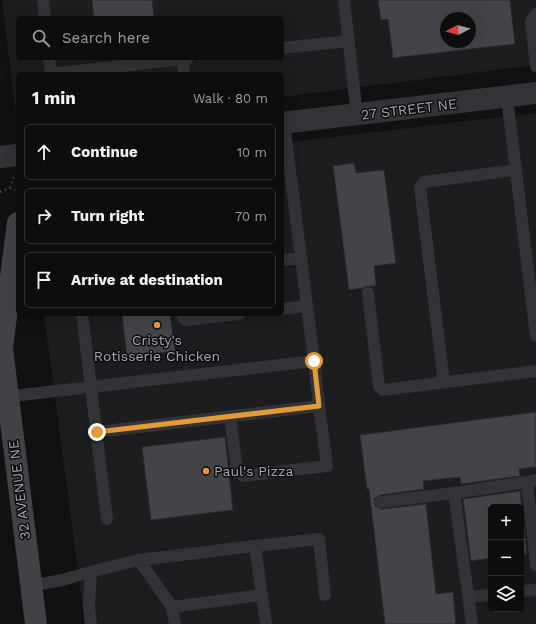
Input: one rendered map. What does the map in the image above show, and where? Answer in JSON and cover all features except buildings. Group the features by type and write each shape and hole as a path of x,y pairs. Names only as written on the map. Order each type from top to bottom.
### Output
{"main road":[{"name":"32 AVENUE NE","path":"16,237 1,340 4,397 36,624"}],"street":[{"name":"27 STREET NE","path":"284,123 536,93"},
{"path":"0,157 16,164"}],"lane":[{"path":"43,0 45,16"},
{"path":"344,0 357,115"},
{"path":"536,14 531,22 536,66"},
{"path":"284,48 349,41"},
{"path":"50,60 51,72"},
{"path":"68,72 168,60"},
{"path":"184,72 185,60"},
{"path":"507,97 536,336"},
{"path":"230,416 237,471 243,476 326,466 284,130"},
{"path":"444,382 420,187 424,182 516,170"},
{"path":"284,260 301,258"},
{"path":"368,292 379,386 383,390 536,371"},
{"path":"284,309 307,306"},
{"path":"82,316 107,519"},
{"path":"182,316 186,320 221,316"},
{"path":"4,397 314,361"},
{"path":"97,432 319,406"},
{"path":"381,502 454,493 531,481 536,565"},
{"path":"454,493 472,624"},
{"path":"31,586 138,560 319,539 325,594"},
{"path":"255,546 266,624"},
{"path":"138,560 172,607 175,624"},
{"path":"91,572 89,607 91,624"},
{"path":"524,591 536,590"},
{"path":"469,597 488,594"},
{"path":"172,607 262,595"}],"path":[{"path":"10,188 16,167"},
{"path":"0,192 10,188 15,190"}],"shaded area":[{"path":"2,0 536,0 536,65 284,97 284,72 16,72 16,115"},
{"path":"536,113 536,624 85,624 44,316 284,316 284,143"}],"place":[{"name":"Cristy's Rotisserie Chicken","path":"157,325"},
{"name":"Paul's Pizza","path":"206,471"}],"route":[{"path":"97,432 319,406 314,361"}]}
